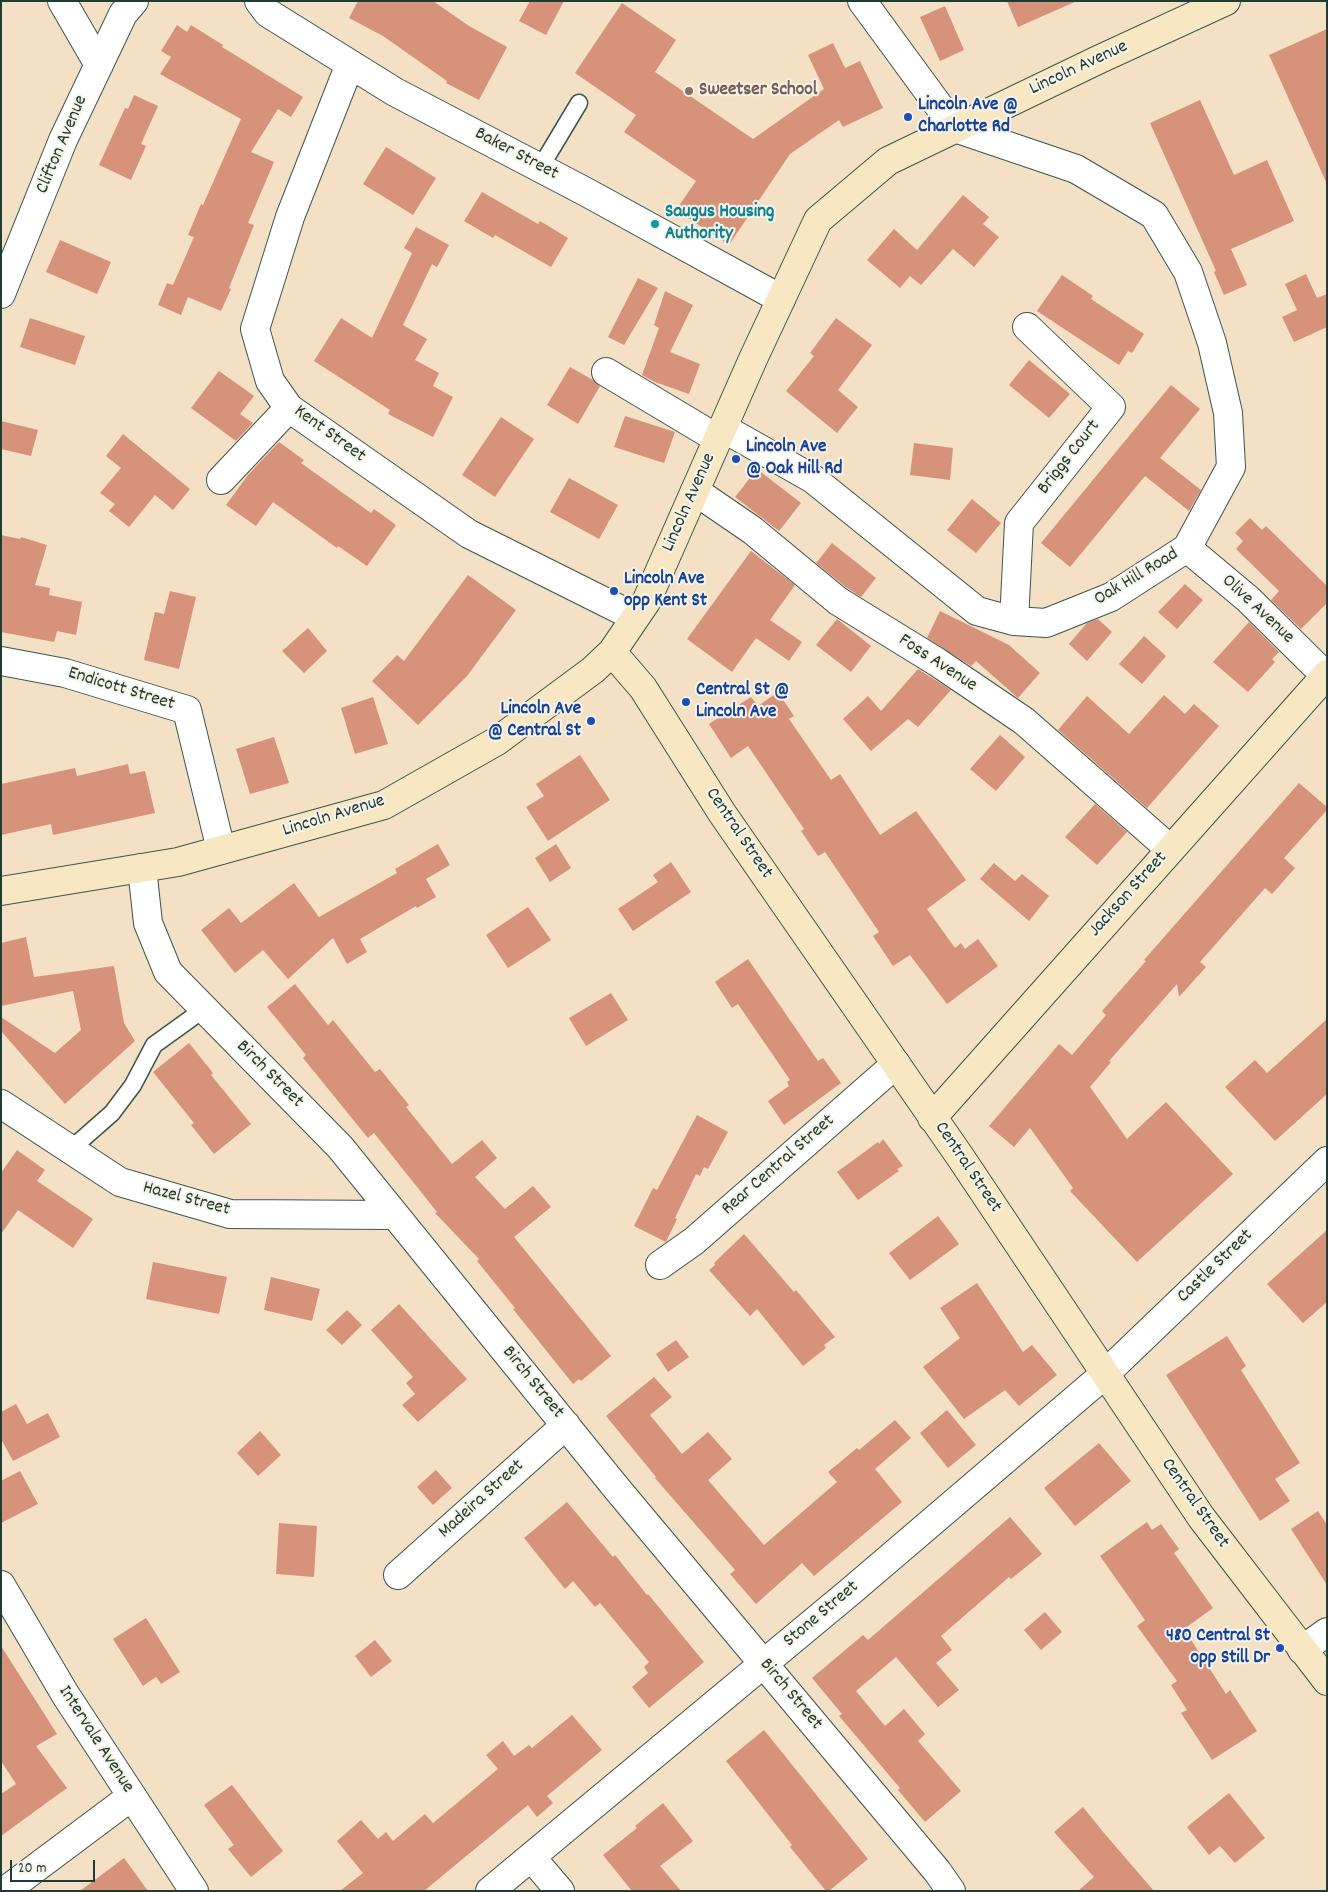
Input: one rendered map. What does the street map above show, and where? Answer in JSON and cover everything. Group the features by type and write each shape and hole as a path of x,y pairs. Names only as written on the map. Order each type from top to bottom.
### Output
{"main road":[{"name":"Lincoln Avenue","path":"1,891 178,862 384,805 497,741 584,677 612,652 646,602 720,433 818,220 888,161 1226,1"},
{"name":"Central Street","path":"612,652 643,688 722,812 896,1064 1201,1517 1327,1681"},
{"name":"Jackson Street","path":"932,1118 1326,676"}],"street":[{"path":"62,1 99,65"},
{"name":"Clifton Avenue","path":"1,294 63,140 123,14 134,1"},
{"name":"Baker Street","path":"259,1 268,13 394,92 540,168 781,299"},
{"path":"862,1 955,128"},
{"name":"Kent Street","path":"350,64 290,216 255,329 270,381 289,408 469,534 635,616"},
{"name":"Oak Hill Road","path":"606,372 720,433 813,479 977,611 1014,621 1046,623 1111,597 1187,548 1231,467 1228,413 1212,343 1188,272 1154,215 1076,168 955,128"},
{"name":"Briggs Court","path":"1014,621 1019,523 1111,407 1027,327"},
{"path":"221,480 289,408"},
{"name":"Foss Avenue","path":"695,491 752,530 838,601 937,662 1024,721 1170,849"},
{"name":"Olive Avenue","path":"1187,548 1248,599 1326,676"},
{"name":"Endicott Street","path":"1,661 65,673 187,710 221,850"},
{"name":"Birch Street","path":"142,868 148,923 168,972 340,1147 566,1425 931,1863 950,1891"},
{"name":"Rear Central Street","path":"660,1265 694,1241 896,1064"},
{"name":"Hazel Street","path":"1,1104 120,1182 230,1214 395,1215"},
{"name":"Castle Street","path":"1105,1374 1327,1161"},
{"name":"Stone Street","path":"490,1891 764,1664 1105,1374"},
{"name":"Madeira Street","path":"398,1574 566,1425"},
{"name":"Intervale Avenue","path":"1,1586 65,1694 194,1891"},
{"path":"1302,1650 1327,1632"},
{"path":"5,1891 132,1796"},
{"path":"531,1857 560,1891"}],"lane":[{"path":"540,168 579,103"},
{"path":"70,1150 112,1113 133,1085 154,1045 204,1009"}],"building":[{"path":"358,1 433,1 469,26 507,47 479,100 446,83 447,81 383,36 349,18"},
{"path":"530,1 564,1 546,35 519,21"},
{"path":"1007,1 1077,1 1018,27"},
{"path":"622,3 676,40 655,72 753,139 824,89 808,55 833,43 845,68 860,61 883,108 843,127 839,120 790,154 729,245 676,210 696,181 624,132 636,115 575,73"},
{"path":"945,6 964,50 940,61 920,17"},
{"path":"177,25 187,32 191,25 223,45 222,47 303,97 291,117 278,109 251,152 274,162 248,223 254,225 221,311 188,297 181,315 158,305 167,283 173,285 194,237 188,235 241,119 160,74 171,57 161,51"},
{"path":"1327,29 1327,184 1269,55"},
{"path":"134,95 158,106 141,144 146,146 131,180 99,165 125,108 128,109"},
{"path":"1200,100 1234,175 1267,160 1294,221 1231,249 1247,285 1224,295 1214,272 1216,271 1150,123"},
{"path":"386,147 436,178 413,215 363,184"},
{"path":"482,192 538,224 540,221 568,238 551,267 495,235 493,238 464,221"},
{"path":"963,195 989,217 983,224 999,237 974,267 953,249 921,285 910,276 900,288 867,260 894,229 917,250"},
{"path":"416,227 449,245 437,267 432,264 403,325 427,339 415,360 439,373 433,386 453,397 433,437 388,414 390,410 314,361 341,318 372,338 412,253 404,248"},
{"path":"60,240 111,262 97,294 46,272"},
{"path":"1306,274 1317,298 1327,294 1327,327 1294,342 1282,317 1297,310 1285,284"},
{"path":"1062,275 1093,296 1091,299 1144,334 1132,353 1128,351 1119,365 1037,311"},
{"path":"638,278 658,288 624,345 608,337"},
{"path":"665,291 693,305 670,352 700,364 689,394 655,382 642,375 659,328 654,325"},
{"path":"30,318 85,336 75,365 20,347"},
{"path":"836,318 872,345 838,390 858,407 837,433 786,391 814,356 810,353"},
{"path":"1029,360 1070,394 1049,418 1009,385"},
{"path":"570,367 600,386 578,424 547,405"},
{"path":"219,371 254,396 240,414 253,423 236,441 191,408"},
{"path":"1171,385 1200,409 1160,458 1201,490 1189,511 1145,476 1070,567 1041,543"},
{"path":"625,416 675,432 664,463 614,447"},
{"path":"501,417 534,439 495,497 462,475"},
{"path":"1,421 38,430 31,456 1,449"},
{"path":"123,434 190,489 173,510 155,495 129,527 109,511 115,504 100,493 121,468 106,456"},
{"path":"279,442 304,460 301,463 371,513 374,509 396,525 367,566 338,546 337,548 273,502 256,526 226,505 248,475"},
{"path":"914,443 953,448 950,480 910,475"},
{"path":"757,469 801,503 779,531 735,497"},
{"path":"569,478 618,505 599,539 550,512"},
{"path":"972,499 1001,523 976,553 947,530"},
{"path":"1250,518 1262,530 1266,526 1327,586 1327,603 1301,629 1271,600 1279,591 1236,549 1243,541 1235,533"},
{"path":"1,535 20,539 21,537 47,545 35,585 50,588 49,595 82,602 76,635 57,631 54,642 1,632"},
{"path":"832,543 876,578 861,597 816,563"},
{"path":"751,551 795,585 770,620 802,642 789,661 756,638 732,672 687,639"},
{"path":"468,575 516,610 467,676 418,725 372,681 397,655 404,661"},
{"path":"1185,584 1203,600 1177,629 1158,612"},
{"path":"170,591 196,597 179,669 144,660 155,612 164,614"},
{"path":"940,611 1009,645 1040,673 1018,698 976,661 971,666 927,638"},
{"path":"837,619 871,646 851,672 816,645"},
{"path":"1098,619 1112,632 1087,661 1069,644 1087,623"},
{"path":"1249,622 1279,652 1272,659 1275,662 1248,692 1213,662"},
{"path":"308,628 327,651 304,673 282,651"},
{"path":"1144,636 1166,656 1142,684 1119,664"},
{"path":"918,669 951,690 918,727 908,719 871,751 843,719 868,696 881,711"},
{"path":"778,692 794,716 789,719 831,780 840,774 880,835 916,811 966,880 927,909 955,948 961,943 965,949 978,939 998,966 947,1004 910,955 893,966 873,936 879,932 825,852 818,856 801,831 804,829 748,746 731,758 709,724 751,697 758,706"},
{"path":"1164,695 1185,714 1194,704 1219,726 1147,808 1058,730 1087,696 1129,734"},
{"path":"373,697 388,744 355,754 341,708"},
{"path":"1000,735 1025,757 996,791 970,769"},
{"path":"274,737 289,783 250,794 236,749"},
{"path":"580,755 610,800 548,841 526,807 544,796 536,784"},
{"path":"128,764 130,774 145,771 155,813 53,835 51,824 1,835 1,784 75,768 77,776"},
{"path":"1299,783 1327,807 1327,810 1284,858 1295,868 1272,894 1265,888 1200,962 1206,967 1179,997 1177,984 1109,1061 1111,1062 1090,1087 1127,1139 1166,1102 1233,1174 1137,1262 1070,1191 1073,1188 1030,1128 1014,1147 989,1126 1059,1044 1072,1055 1106,1015 1102,1011 1146,961 1144,960"},
{"path":"1095,804 1127,832 1097,865 1065,837"},
{"path":"438,844 450,865 426,879 436,897 417,908 416,906 360,939 367,952 347,964 333,938 288,979 263,950 235,973 201,930 229,908 241,923 294,883 319,917 397,873 395,869"},
{"path":"556,844 571,868 550,882 535,858"},
{"path":"671,862 691,892 633,931 618,909 658,882 653,875"},
{"path":"994,863 1015,881 1022,874 1049,896 1029,921 980,879"},
{"path":"528,907 551,940 508,968 486,935"},
{"path":"26,937 34,977 114,966 124,1023 135,1041 65,1104 1,1031 1,1017 55,1053 81,1030 73,991 1,1006 1,943"},
{"path":"748,959 818,1061 823,1058 841,1083 784,1125 768,1101 789,1086 787,1082 790,1080 738,1004 732,1008 715,982"},
{"path":"295,984 328,1025 333,1020 375,1072 380,1069 409,1105 406,1107 452,1164 482,1140 497,1158 475,1177 505,1209 533,1186 551,1207 514,1237 611,1356 581,1381 579,1379 573,1384 513,1309 515,1308 477,1261 479,1259 435,1213 437,1212 374,1133 368,1138 303,1058 306,1055 267,1007"},
{"path":"611,993 628,1020 586,1046 569,1018"},
{"path":"1327,1019 1327,1094 1275,1141 1225,1087 1255,1060 1267,1073"},
{"path":"189,1043 213,1073 211,1075 251,1124 214,1154 191,1125 194,1123 153,1072"},
{"path":"697,1115 728,1132 708,1169 704,1167 700,1176 696,1174 666,1242 634,1226 653,1188 657,1190"},
{"path":"883,1139 903,1166 897,1169 899,1171 858,1200 837,1172 878,1142 879,1144"},
{"path":"17,1150 45,1170 37,1181 93,1219 73,1248 18,1210 1,1234 1,1173"},
{"path":"938,1216 959,1244 910,1280 889,1253"},
{"path":"1327,1230 1327,1302 1303,1323 1267,1284"},
{"path":"744,1234 794,1292 796,1290 835,1337 824,1345 826,1348 803,1366 757,1309 750,1316 709,1270"},
{"path":"153,1262 227,1277 219,1314 146,1299"},
{"path":"271,1277 320,1289 312,1321 264,1310"},
{"path":"977,1283 1023,1352 1032,1345 1057,1375 1019,1406 1005,1390 964,1419 923,1367 960,1338 940,1308"},
{"path":"399,1304 467,1379 418,1422 402,1405 415,1394 406,1383 413,1377 371,1330"},
{"path":"347,1310 362,1325 342,1345 326,1330"},
{"path":"1227,1336 1246,1366 1241,1370 1300,1463 1275,1479 1290,1501 1260,1521 1166,1375"},
{"path":"676,1340 689,1357 668,1372 656,1354"},
{"path":"654,1377 672,1397 650,1415 682,1454 708,1432 732,1459 708,1480 764,1545 837,1482 828,1472 857,1448 859,1450 895,1420 911,1438 875,1469 902,1502 814,1576 802,1563 756,1604 730,1574 735,1570 655,1478 606,1416"},
{"path":"16,1404 27,1424 48,1413 60,1437 13,1461 1,1439 1,1412"},
{"path":"947,1410 976,1445 948,1468 920,1433"},
{"path":"260,1431 281,1455 258,1476 237,1453"},
{"path":"1099,1443 1131,1481 1075,1526 1044,1488"},
{"path":"436,1470 452,1488 433,1505 417,1487"},
{"path":"20,1471 38,1504 1,1523 1,1481"},
{"path":"567,1502 613,1557 615,1555 704,1662 649,1708 632,1687 648,1673 644,1667 649,1662 600,1603 595,1607 573,1581 565,1589 524,1538"},
{"path":"1318,1511 1327,1525 1327,1585 1291,1529"},
{"path":"1010,1517 1042,1554 1011,1579 1009,1577 941,1636 952,1650 936,1663 959,1690 938,1707 896,1657 856,1691 885,1726 904,1709 925,1734 918,1741 961,1791 925,1822 898,1790 900,1788 839,1716 842,1714 812,1678 863,1635 868,1640"},
{"path":"1147,1522 1152,1530 1161,1524 1179,1549 1174,1553 1213,1608 1184,1629 1226,1694 1230,1690 1257,1731 1212,1760 1181,1713 1187,1710 1171,1685 1177,1681 1137,1626 1145,1620 1100,1556"},
{"path":"279,1523 317,1526 314,1577 276,1574"},
{"path":"1045,1612 1062,1632 1041,1650 1024,1630"},
{"path":"146,1618 180,1672 161,1684 156,1677 143,1686 113,1639"},
{"path":"375,1640 392,1661 371,1677 355,1656"},
{"path":"1,1646 57,1734 36,1746 67,1788 1,1836 1,1794 16,1784 1,1761"},
{"path":"572,1715 602,1750 547,1796 553,1803 537,1817 528,1805 424,1891 340,1891 363,1873 337,1841 361,1820 378,1839 386,1832 393,1841 425,1814 433,1823 498,1769 486,1755 503,1741 514,1756 529,1745 532,1748"},
{"path":"764,1730 868,1859 829,1891 826,1891 790,1847 792,1845 726,1761"},
{"path":"232,1785 283,1851 251,1877 228,1849 234,1845 204,1805"},
{"path":"1229,1793 1265,1838 1235,1863 1220,1846 1209,1855 1187,1827"},
{"path":"663,1803 693,1841 660,1866 681,1891 632,1891 603,1855 637,1828 635,1826"},
{"path":"1083,1807 1154,1891 1078,1891 1094,1877 1054,1832"},
{"path":"124,1858 148,1891 80,1891"}],"place":[{"name":"Sweetser School","path":"689,91"},
{"name":"Lincoln Ave @ Charlotte Rd","path":"908,117"},
{"name":"Saugus Housing Authority","path":"655,224"},
{"name":"Lincoln Ave @ Oak Hill Rd","path":"736,459"},
{"name":"Lincoln Ave opp Kent St","path":"614,591"},
{"name":"Central St @ Lincoln Ave","path":"686,702"},
{"name":"Lincoln Ave @ Central St","path":"591,721"},
{"name":"480 Central St opp Still Dr","path":"1280,1648"}]}
